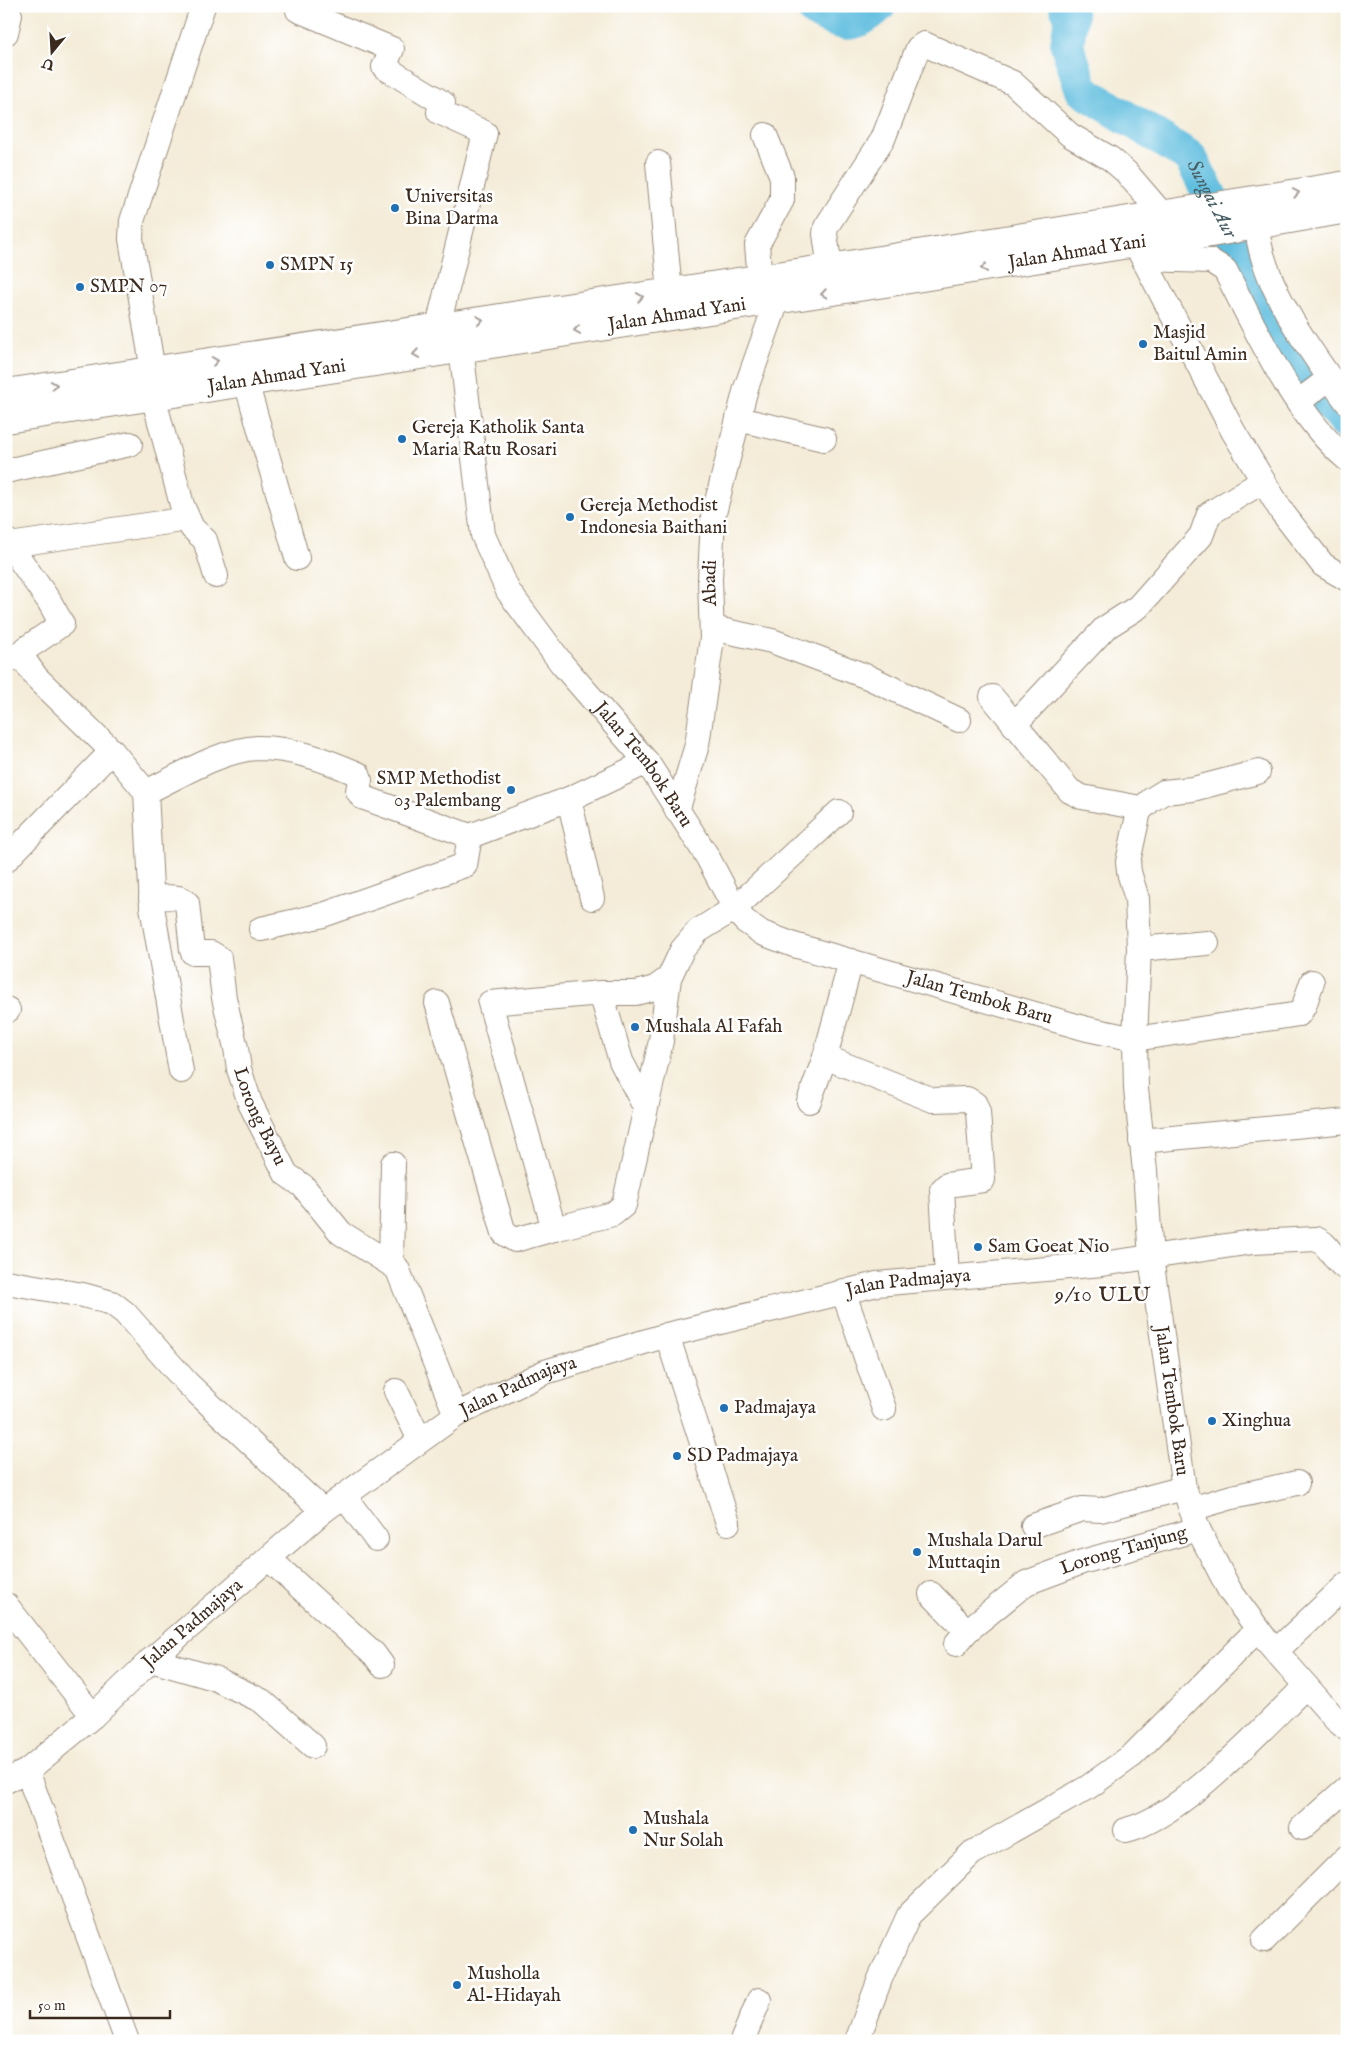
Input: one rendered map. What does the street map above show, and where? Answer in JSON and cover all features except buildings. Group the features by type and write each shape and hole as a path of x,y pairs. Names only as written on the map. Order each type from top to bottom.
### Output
{"highway":[{"name":"Jalan Ahmad Yani","path":"1253,218 1347,185"},
{"name":"Jalan Ahmad Yani","path":"6,419 153,383 438,326 830,268 1177,221 1253,218 1347,209"},
{"name":"Jalan Ahmad Yani","path":"6,393 153,383 246,382 461,347 1139,251 1177,221"}],"street":[{"path":"204,6 132,220 131,239 153,383 182,505 192,528 205,540 216,576"},
{"path":"298,6 298,10 392,49 384,67 443,103 439,112 486,133 438,326"},
{"path":"6,10 10,15 6,33"},
{"path":"830,268 825,234 826,227 883,139 918,48 924,44 1013,83 1070,135 1111,159 1177,221"},
{"path":"760,279 757,245 782,200 782,177 765,136"},
{"path":"658,163 670,292"},
{"path":"1253,218 1270,279 1312,352 1326,382 1347,402"},
{"path":"1139,251 1211,261 1224,270 1300,401 1330,445 1347,459"},
{"path":"1139,251 1233,431 1282,512 1323,565 1347,579"},
{"name":"Abadi","path":"677,810 697,745 712,628 710,579 713,517 746,388 777,301"},
{"name":"Jalan Tembok Baru","path":"461,347 483,535 492,559 508,591 562,664 647,762 707,856 734,908 745,922 762,933 851,961 1087,1029 1135,1039 1136,1089 1150,1258 1191,1509 1230,1591 1276,1651 1347,1729"},
{"path":"246,382 297,558"},
{"path":"1300,401 1326,382"},
{"path":"738,419 824,439"},
{"path":"6,471 130,444"},
{"path":"1014,725 1105,628 1138,607 1201,536 1209,514 1263,480"},
{"path":"175,521 8,542 49,601 62,624 13,658 112,751 146,792 151,898 181,1071"},
{"path":"712,628 780,644 868,678 959,720"},
{"path":"992,697 1070,791 1082,796 1136,807 1139,811"},
{"path":"146,792 222,757 256,748 294,752 328,761 358,774 360,780 358,792 362,797 470,836 569,799 647,762"},
{"path":"6,860 112,751"},
{"path":"1258,772 1193,789 1164,792 1139,811 1128,862 1129,872 1138,899 1139,949 1135,1039 1299,1014 1304,1006 1312,982"},
{"path":"569,799 592,898"},
{"path":"437,1003 504,1233 515,1240 613,1214 621,1210 624,1205 661,1041 669,978 682,950 698,931 734,908 839,812"},
{"path":"261,930 323,915 466,865 470,836"},
{"name":"Lorong Bayu","path":"151,898 176,898 186,901 192,952 211,953 219,958 224,998 239,1069 250,1103 286,1174 303,1186 341,1233 397,1268 456,1416"},
{"path":"1139,949 1207,943"},
{"path":"809,1101 825,1057 851,961"},
{"path":"554,1229 490,1003 601,993 636,993 655,988 669,978"},
{"path":"601,993 621,1061 645,1107"},
{"path":"825,1057 933,1100 967,1099 975,1104 979,1121 983,1180 947,1185 942,1190 947,1276"},
{"path":"1141,1141 1347,1121"},
{"path":"391,1263 393,1164"},
{"name":"Jalan Padmajaya","path":"17,1776 93,1716 151,1660 323,1511 456,1416 545,1372 667,1336 877,1284 1150,1258 1253,1242 1316,1239 1324,1242 1340,1265 1347,1269"},
{"path":"6,1282 83,1295 112,1303 131,1319 187,1383 323,1511"},
{"path":"843,1291 884,1409"},
{"path":"667,1336 728,1523"},
{"path":"396,1391 420,1440"},
{"path":"1034,1526 1082,1509 1191,1509 1232,1497 1297,1483"},
{"path":"344,1496 376,1539"},
{"name":"Lorong Tanjung","path":"931,1594 962,1638 1026,1584 1082,1562 1191,1509"},
{"path":"269,1559 374,1654 382,1665"},
{"path":"1276,1651 1347,1584"},
{"path":"6,1605 93,1716"},
{"path":"857,2041 880,1978 909,1915 972,1853 1087,1788 1133,1755 1258,1629"},
{"path":"151,1660 214,1678 262,1701 313,1746"},
{"path":"1126,1830 1170,1810 1208,1778 1306,1686"},
{"path":"17,1776 127,2041"},
{"path":"1302,1828 1347,1788"},
{"path":"1264,1940 1347,1857"},
{"path":"742,2041 759,2000"}],"waterway":[{"path":"814,6 815,11 833,20 848,23 863,19 879,6"},
{"name":"Sungai Aur","path":"1066,6 1071,17 1067,45 1082,90 1190,157 1287,342 1328,402 1347,424"}],"place":[{"name":"Universitas Bina Darma","path":"395,208"},
{"name":"SMPN 15","path":"270,265"},
{"name":"SMPN 07","path":"80,287"},
{"name":"Masjid Baitul Amin","path":"1143,344"},
{"name":"Gereja Katholik Santa Maria Ratu Rosari","path":"402,439"},
{"name":"Gereja Methodist Indonesia Baithani","path":"570,517"},
{"name":"SMP Methodist 03 Palembang","path":"511,790"},
{"name":"Mushala Al Fafah","path":"635,1027"},
{"name":"Sam Goeat Nio","path":"978,1247"},
{"name":"Padmajaya","path":"724,1408"},
{"name":"Xinghua","path":"1212,1421"},
{"name":"SD Padmajaya","path":"677,1456"},
{"name":"Mushala Darul Muttaqin","path":"917,1552"},
{"name":"Mushala Nur Solah","path":"633,1830"},
{"name":"Musholla Al-Hidayah","path":"457,1985"}],"district":[{"name":"9/10 ULU","path":"1103,1295"}]}
